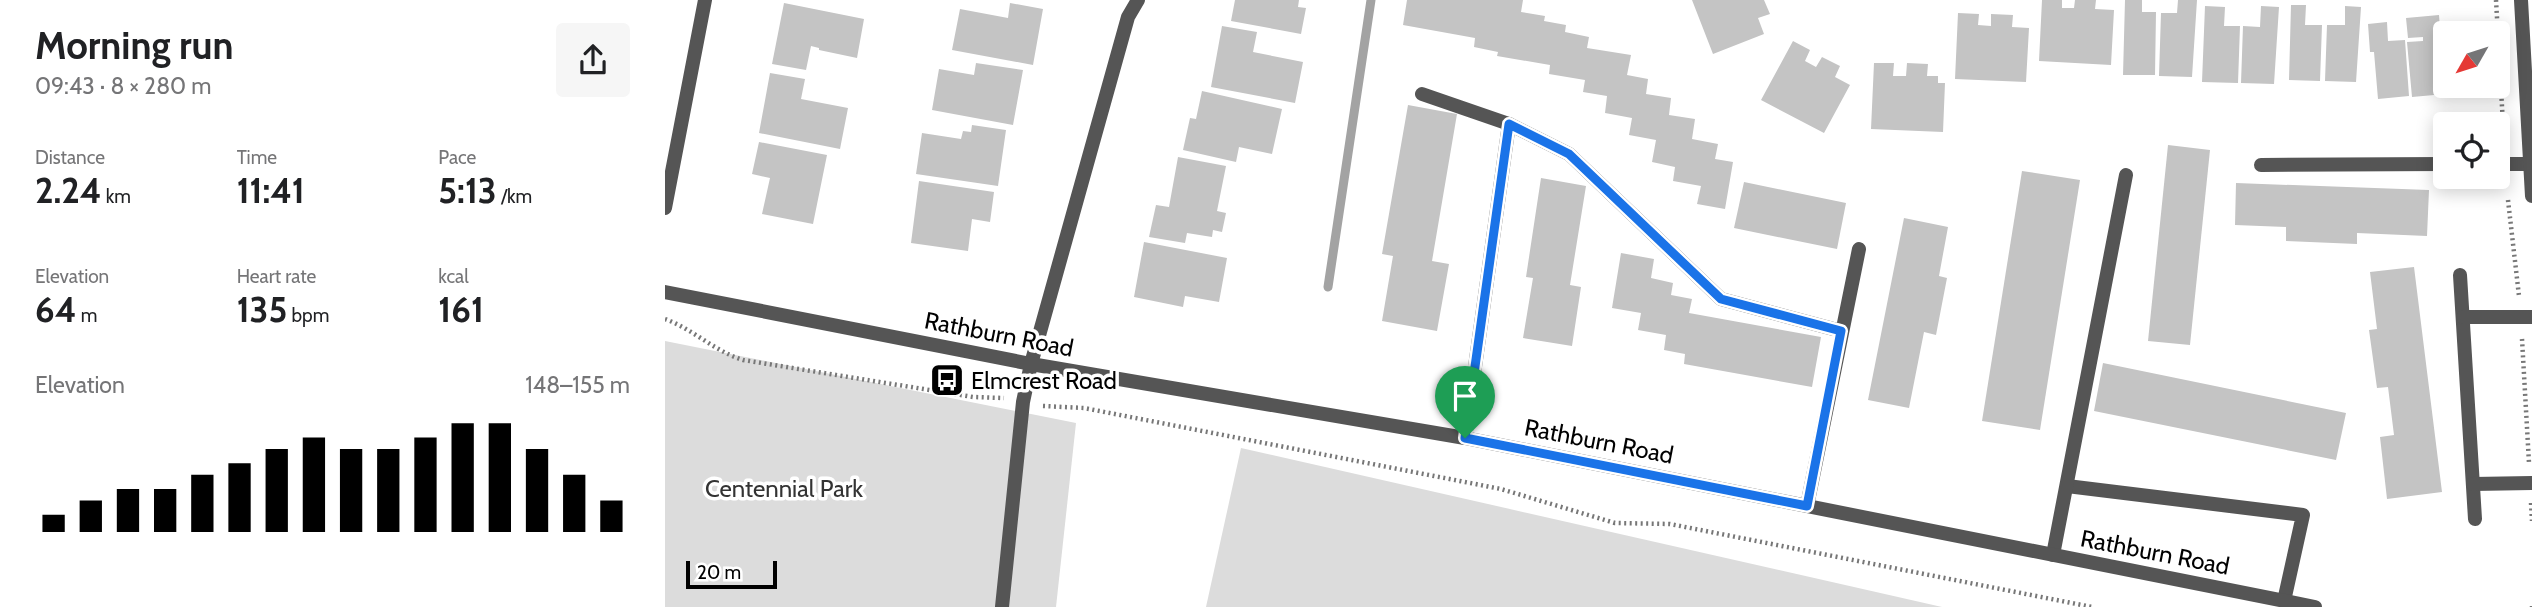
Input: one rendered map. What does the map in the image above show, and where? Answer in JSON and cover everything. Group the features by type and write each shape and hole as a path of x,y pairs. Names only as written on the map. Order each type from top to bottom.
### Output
{"street":[{"path":"665,208 705,0"},
{"path":"1002,607 1024,402 1031,364 1128,17 1138,0"},
{"path":"2521,0 2532,196"},
{"path":"1422,94 1509,124 1569,154 1721,299 1841,331"},
{"path":"1465,438 1509,124"},
{"path":"2261,165 2433,164"},
{"path":"2510,164 2530,164"},
{"path":"2053,555 2126,175"},
{"path":"1807,506 1859,249"},
{"path":"2460,275 2475,519"},
{"name":"Rathburn Road","path":"665,292 1031,364 1465,438 2315,607"},
{"path":"2463,317 2526,317"},
{"path":"2473,484 2531,483"},
{"path":"2067,486 2303,515 2284,601"}],"path":[{"path":"2496,0 2499,112"},
{"path":"2505,189 2526,317 2532,521"},
{"path":"665,319 685,327 717,349 743,360 973,397 999,397"},
{"path":"1050,407 1084,408 1501,489 1615,523 1670,524 2092,607"}],"green space":[{"name":"Centennial Park","path":"665,341 1076,423 1056,607 665,607"},
{"path":"1241,448 1942,607 1206,607"}],"building":[{"path":"1235,0 1299,0 1298,7 1306,8 1301,34 1231,21"},
{"path":"1407,0 1523,0 1521,12 1545,16 1544,21 1566,25 1565,32 1589,37 1587,48 1631,55 1627,75 1648,79 1646,94 1671,98 1669,115 1695,119 1692,139 1718,144 1715,159 1733,162 1725,209 1697,204 1701,186 1673,181 1675,167 1652,162 1656,140 1629,135 1632,118 1605,113 1607,96 1583,92 1585,80 1549,74 1550,65 1497,56 1498,52 1474,47 1475,38 1403,25"},
{"path":"1692,0 1764,0 1770,14 1758,18 1764,34 1713,54"},
{"path":"2042,0 2062,0 2062,8 2074,8 2075,0 2096,0 2095,9 2114,10 2111,65 2039,61"},
{"path":"2125,0 2142,0 2142,12 2156,12 2155,75 2123,75"},
{"path":"2178,0 2197,0 2192,77 2159,76 2161,13 2177,13"},
{"path":"784,3 864,19 857,58 811,46 806,70 772,64"},
{"path":"1010,3 1043,9 1033,65 952,50 960,9 1008,18"},
{"path":"2291,5 2306,5 2305,25 2322,25 2320,81 2289,80"},
{"path":"2205,6 2225,7 2224,26 2240,26 2238,83 2202,82"},
{"path":"2261,6 2279,7 2274,84 2241,83 2243,26 2260,27"},
{"path":"2345,6 2361,7 2356,82 2325,81 2327,25 2345,25"},
{"path":"1958,13 1979,14 1978,25 1991,26 1991,14 2013,15 2012,27 2029,28 2026,82 1955,79"},
{"path":"2439,15 2439,21 2433,21 2433,95 2412,97 2407,42 2423,41 2423,37 2408,38 2406,18"},
{"path":"2387,22 2388,41 2405,40 2409,96 2378,99 2374,52 2370,52 2368,24"},
{"path":"1222,26 1257,32 1253,52 1303,62 1295,103 1211,87"},
{"path":"1793,41 1810,50 1805,61 1816,67 1822,57 1840,66 1835,77 1850,85 1824,133 1761,100"},
{"path":"976,63 1023,70 1013,125 932,110 939,69 974,75"},
{"path":"1874,63 1894,63 1893,76 1906,76 1907,63 1928,64 1927,76 1938,76 1938,83 1945,83 1943,132 1871,129"},
{"path":"770,73 805,79 801,99 848,108 840,149 759,133"},
{"path":"1202,91 1282,109 1272,154 1239,147 1236,162 1183,150 1190,118 1196,119"},
{"path":"1408,105 1457,114 1432,261 1449,264 1437,331 1382,321 1393,256 1382,254"},
{"path":"972,125 1006,130 998,186 916,174 922,133 961,139 963,131 971,132"},
{"path":"759,142 827,155 813,224 762,214 770,178 752,174"},
{"path":"2168,145 2210,150 2190,345 2148,341"},
{"path":"1178,157 1226,166 1217,211 1226,213 1222,232 1213,230 1212,237 1187,233 1185,243 1149,237 1156,205 1169,207"},
{"path":"2022,171 2080,180 2040,430 1982,421"},
{"path":"1541,178 1586,186 1570,285 1581,287 1572,346 1523,338 1533,278 1526,277"},
{"path":"919,181 994,192 990,222 972,219 968,251 911,243"},
{"path":"1744,182 1846,203 1837,249 1734,228"},
{"path":"2236,183 2429,190 2427,236 2357,233 2357,244 2286,241 2286,227 2235,225"},
{"path":"1904,218 1948,227 1939,276 1947,278 1936,335 1924,332 1909,408 1868,400"},
{"path":"1144,242 1227,258 1219,302 1185,296 1183,307 1134,297"},
{"path":"1621,253 1654,259 1651,278 1673,283 1671,295 1692,299 1689,313 1821,337 1812,387 1684,364 1685,354 1664,350 1666,335 1638,330 1641,313 1612,308"},
{"path":"2414,267 2442,492 2387,499 2380,437 2394,435 2388,387 2377,388 2369,330 2377,329 2370,272"},
{"path":"2103,363 2346,413 2336,460 2094,411"}],"waterway":[{"path":"1328,287 1371,0"}],"place":[{"name":"Elmcrest Road","path":"947,380"}],"route":[{"path":"1509,124 1569,154 1721,299 1841,331 1807,506 1465,438 1509,124"}]}
